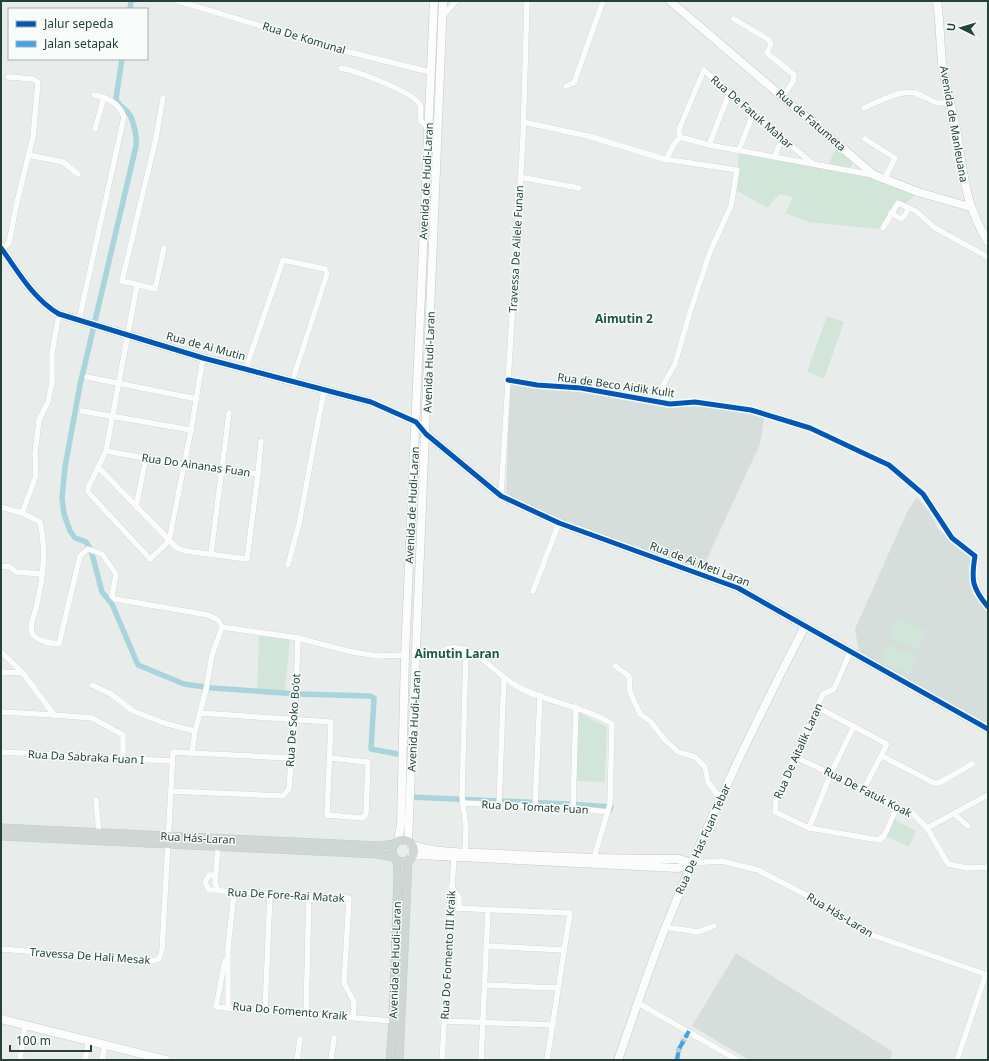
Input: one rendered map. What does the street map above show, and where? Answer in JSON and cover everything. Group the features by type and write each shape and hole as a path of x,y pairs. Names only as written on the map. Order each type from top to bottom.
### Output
{"main road":[{"name":"Rua Hás-Laran","path":"1,828 168,836 223,844 378,854 396,858"},
{"name":"Rua Hás-Laran","path":"1,836 168,845 223,844 379,846 396,842"},
{"path":"399,1060 410,858 410,844 396,842 392,850 396,858 403,861 410,858"},
{"name":"Avenida de Hudi-Laran","path":"390,1060 393,1021 398,874 396,858"}],"street":[{"name":"Rua De Komunal","path":"178,1 341,50 430,72"},
{"name":"Avenida de Hudi-Laran","path":"396,842 401,824 405,655 434,1"},
{"name":"Avenida Hudi-Laran","path":"410,844 443,1"},
{"path":"442,17 456,1"},
{"name":"Travessa De Ailele Funan","path":"501,496 523,122 527,1"},
{"path":"566,86 574,84 603,1"},
{"name":"Rua de Fatumeta","path":"670,1 874,175 918,192 970,207"},
{"name":"Avenida de Manleuana","path":"937,1 941,27 942,62 962,174 970,207 988,242"},
{"path":"734,19 769,40 771,44 767,53 794,75 793,82 783,96"},
{"path":"341,68 372,78 400,90 417,102 420,108 421,121 428,128"},
{"name":"Rua De Fatuk Mahar","path":"812,163 729,94 704,70 680,127 680,137 709,145 874,175"},
{"path":"1,248 9,243 17,202 29,155 33,137 38,82 33,79 8,77"},
{"path":"864,108 886,98 914,92 926,99 941,104 950,102"},
{"path":"709,145 729,94"},
{"path":"79,320 124,118 118,106 104,97 94,95"},
{"path":"95,129 104,97"},
{"path":"163,98 156,138 122,280 155,289 164,248"},
{"path":"739,150 753,114"},
{"path":"523,122 588,136 666,160 735,169 738,173 731,206 710,252 675,364 663,385 664,396 670,404"},
{"path":"666,160 673,146 680,137"},
{"path":"775,156 782,138"},
{"path":"866,139 894,158 885,178"},
{"path":"29,155 63,162 78,174"},
{"path":"520,178 579,188"},
{"path":"883,228 898,203 916,211 935,228 988,256"},
{"path":"891,213 900,219 906,214 908,208"},
{"name":"Rua de Ai Mutin","path":"1,248 34,293 47,307 59,314 203,358 246,368 292,382 370,402 416,422 426,434"},
{"path":"246,368 283,260 325,270 326,274 292,382"},
{"path":"137,285 106,450 88,488 88,492 150,559 169,541 191,430 203,358"},
{"path":"22,512 36,476 35,454 39,420 50,395 52,382 52,353 59,314"},
{"path":"87,377 196,399"},
{"name":"Rua de Beco Aidik Kulit","path":"508,380 537,385 581,388 670,404 695,402 769,414 810,428 889,465 923,494 952,538 975,556 972,572 976,592 988,607"},
{"path":"288,565 299,524 324,390"},
{"path":"82,411 191,430"},
{"path":"211,554 229,413"},
{"name":"Rua de Ai Meti Laran","path":"426,434 501,496 559,522 738,588 851,650 988,729"},
{"path":"258,474 261,441"},
{"name":"Rua Do Ainanas Fuan","path":"98,467 177,548 185,551 247,559 258,474 184,465 106,450"},
{"path":"136,507 146,458"},
{"path":"1,507 22,512 40,522 44,539 41,586 31,628 33,635 37,638 53,644 59,644 80,556 88,549 102,554 116,574 112,596 115,599 208,615 218,620 222,627 212,655 207,687 195,731 192,753"},
{"path":"533,591 559,522"},
{"path":"1,566 10,568 16,572 42,574"},
{"name":"Rua De Has Fuan Tebar","path":"618,1060 665,928 720,798 805,626"},
{"path":"222,627 298,638 348,651 376,656 405,655"},
{"name":"Rua De Soko Bo’ot","path":"170,791 283,796 289,789 290,758 296,695 298,638"},
{"path":"417,657 433,657 445,649 456,647 466,650 516,686 598,715 612,724 610,804 592,862"},
{"path":"465,852 466,829 462,796 466,650"},
{"name":"Rua De Aitalik Laran","path":"851,650 834,688 823,694 776,799 775,812 809,828 879,840 884,836 897,807"},
{"path":"1,652 23,673 54,715"},
{"path":"615,666 629,676 630,692 640,714 650,721 665,740 678,752 695,757 705,767 708,782 720,798"},
{"path":"1,672 23,673"},
{"path":"499,804 498,797 504,677"},
{"path":"92,685 111,694 133,711 167,724 195,731"},
{"path":"535,806 540,695"},
{"path":"573,805 576,707"},
{"path":"817,707 886,742 887,747 864,789"},
{"path":"1,712 92,718 123,735 123,759"},
{"path":"200,713 332,722 330,758 327,815 363,818 366,814 368,762 330,758"},
{"path":"809,828 831,774 854,726"},
{"name":"Rua Da Sabraka Fuan I","path":"1,752 171,761"},
{"path":"168,845 172,752 290,758"},
{"path":"882,756 934,783 939,783 972,764"},
{"name":"Rua De Fatuk Koak","path":"795,757 864,789 897,807 911,812 927,828 948,864 967,868 988,867"},
{"path":"927,828 988,795"},
{"path":"96,800 99,833"},
{"name":"Rua Do Tomate Fuan","path":"462,803 535,806 573,805 608,812"},
{"path":"954,814 968,826"},
{"name":"Rua De Fore-Rai Matak","path":"223,844 215,883 218,890 234,893 310,895 348,898 350,900 344,983 354,1002 353,1017"},
{"name":"Rua Hás-Laran","path":"410,844 421,848 454,854 592,862"},
{"name":"Travessa De Hali Mesak","path":"1,949 152,961 159,959 162,950 168,845"},
{"name":"Rua Hás-Laran","path":"410,858 465,852 678,868 692,863 721,861 758,870 810,897 872,935 987,974"},
{"name":"Rua Do Fomento III Kraik","path":"442,1060 454,854"},
{"path":"216,875 209,875 205,882 209,890 218,890"},
{"path":"451,886 459,897 459,908"},
{"name":"Rua Do Fomento Kraik","path":"234,893 228,948 228,1008 393,1021"},
{"path":"265,1011 270,893"},
{"path":"306,1014 310,895"},
{"path":"450,908 570,913 547,1060"},
{"path":"481,1060 488,910"},
{"path":"665,928 698,932 714,926"},
{"path":"486,946 564,950"},
{"path":"228,948 216,1007 228,1008"},
{"path":"957,1060 987,974"},
{"path":"484,984 558,988"},
{"path":"638,1003 737,1060"},
{"path":"1,1019 25,1028 89,1040 166,1060"},
{"path":"444,1021 553,1025"},
{"path":"20,1060 25,1028"},
{"path":"331,1060 334,1038"},
{"path":"298,1060 300,1039"},
{"path":"85,1060 89,1040"},
{"path":"102,1060 105,1044"}],"shaded area":[{"path":"530,383 674,404 695,400 765,413 760,444 700,574 526,510 506,497 510,384"},
{"path":"917,497 931,515 939,530 960,548 971,554 969,574 973,594 988,612 988,724 859,652 855,629 907,512"},
{"path":"736,953 893,1052 889,1060 749,1060 692,1026"}],"green space":[{"path":"836,148 854,161 849,169 829,163"},
{"path":"739,150 874,175 918,192 878,229 808,222 785,213 793,197 779,194 767,208 736,190"},
{"path":"827,316 844,322 824,379 807,372"},
{"path":"897,618 925,630 917,649 889,637"},
{"path":"259,635 290,639 285,691 257,691"},
{"path":"888,645 916,656 909,674 881,663"},
{"path":"578,712 607,727 605,782 576,781"},
{"path":"894,819 916,831 909,847 886,836"}],"waterway":[{"path":"130,8 131,1"},
{"path":"122,60 116,98 118,103 130,115 136,134 136,146 80,385 65,467 62,498 64,514 70,531 75,538 86,542 91,550 102,592 112,604 138,665 184,684 212,688 297,694 370,696 374,698 371,749 403,755"},
{"path":"410,797 569,804 611,807 610,810"}],"tunnel":[{"path":"677,1060 679,1049 689,1031"}],"marked path":[{"path":"677,1060 679,1049 689,1031"}],"cycle path":[{"path":"1,248 41,301 59,314 203,358 371,402 416,422 426,434 501,496 559,523 738,588 988,729"},
{"path":"508,380 537,385 581,388 670,404 695,402 751,410 810,428 889,465 923,494 952,538 975,556 973,571 974,583 976,589 988,607"}],"district":[{"name":"Aimutin 2","path":"624,319"},
{"name":"Aimutin Laran","path":"457,654"}]}
